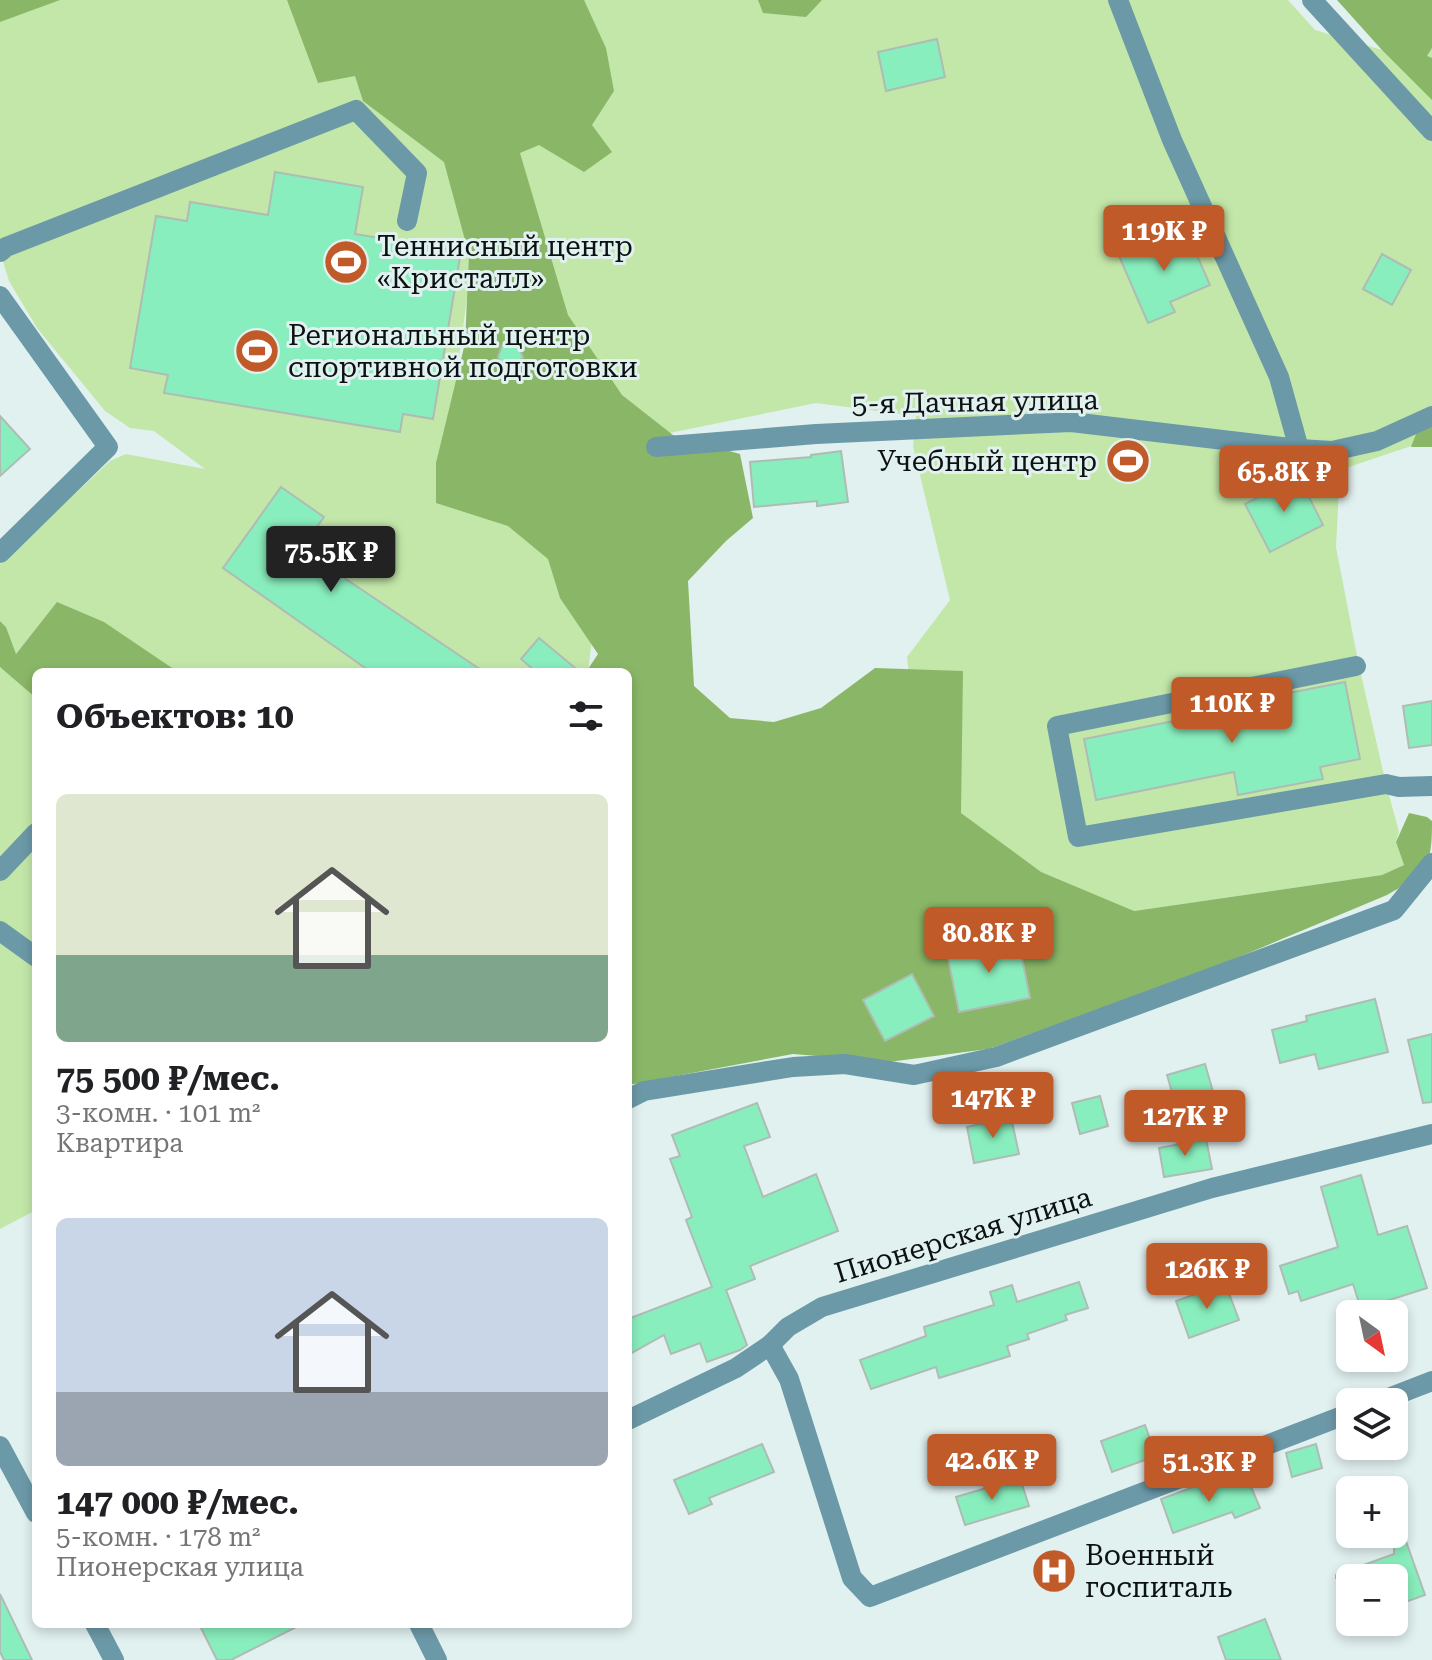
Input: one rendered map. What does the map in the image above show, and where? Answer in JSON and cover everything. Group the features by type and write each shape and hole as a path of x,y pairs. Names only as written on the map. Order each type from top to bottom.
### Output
{"street":[{"path":"1118,0 1172,140 1279,377 1299,449"},
{"path":"1312,0 1432,131"},
{"path":"0,252 6,247 356,110 417,173 407,221"},
{"path":"0,296 108,447 0,553"},
{"name":"5-я Дачная улица","path":"656,447 816,434 1071,422 1332,451 1377,441 1432,416"},
{"path":"1356,666 1057,726 1078,837 1386,784 1399,787 1432,786"},
{"path":"0,871 32,837"},
{"path":"632,1097 644,1091 793,1067 845,1064 914,1075 996,1057 1394,910 1432,863"},
{"path":"0,931 32,954"},
{"name":"Пионерская улица","path":"632,1418 736,1368 770,1345 788,1327 822,1307 1212,1188 1432,1134"},
{"path":"770,1345 789,1379 852,1578 870,1597 1336,1418"},
{"path":"1408,1390 1432,1381"},
{"path":"0,1446 32,1506"},
{"path":"97,1628 114,1660"},
{"path":"421,1628 437,1660"}],"green space":[{"path":"0,0 60,0 0,22"},
{"name":"Региональный центр спортивной подготовки","path":"37,0 293,0 359,58 487,148 441,493 601,564 588,668 32,668 32,1212 0,1229 0,667 17,680 57,603 15,655 6,627 0,621 0,564 110,461 126,454 205,469 154,431 130,428 105,411 37,328 9,281 0,252 0,15"},
{"path":"287,0 584,0 606,48 614,91 592,125 612,152 584,172 539,145 520,153 568,315 622,395 673,435 740,454 753,518 688,581 694,686 730,718 774,722 821,708 875,668 963,671 961,813 1041,872 1134,911 1382,875 1404,865 1396,842 1409,813 1432,821 1431,849 1424,867 1411,881 1387,895 1189,978 988,1049 889,1062 793,1054 632,1084 632,668 589,668 598,654 560,598 548,559 508,526 436,503 436,463 465,343 469,255 444,162 363,101 355,76 318,83"},
{"name":"Учебный центр","path":"566,0 1288,0 1315,30 1382,50 1426,57 1432,48 1432,439 1340,470 1336,547 1358,661 1399,832 1396,842 1404,865 1382,875 1134,911 1091,913 926,824 907,657 950,600 913,446 916,416 816,403 601,447 493,123"},
{"path":"758,0 822,0 806,17 763,13"},
{"path":"1337,0 1432,0 1432,48 1427,56 1432,58 1432,100 1382,50"},
{"path":"1432,426 1432,447 1411,447 1416,434"},
{"path":"57,602 104,622 172,668 32,668 32,695 0,667 0,621 6,627 16,654"}],"building":[{"path":"937,39 945,77 886,91 878,52"},
{"path":"275,172 363,187 355,234 461,251 433,419 403,414 400,432 164,393 168,375 130,368 156,216 187,221 190,202 268,215"},
{"path":"1185,228 1210,285 1170,302 1175,312 1148,323 1119,256"},
{"path":"1382,254 1411,270 1392,305 1363,289"},
{"path":"507,343 519,348 523,357 511,367 505,366 498,357 502,346"},
{"path":"0,416 30,449 0,476"},
{"path":"841,451 848,502 817,506 817,501 754,507 750,462"},
{"path":"1299,477 1323,525 1270,552 1245,504"},
{"path":"281,487 324,517 314,531 350,554 337,573 478,668 365,668 223,568"},
{"path":"539,638 575,668 531,668 521,659"},
{"path":"1345,682 1360,759 1320,767 1323,779 1238,795 1234,772 1096,800 1084,739 1219,712 1218,707"},
{"path":"1432,701 1432,745 1409,748 1403,706"},
{"path":"1018,938 1030,998 959,1012 947,953"},
{"path":"912,974 934,1016 885,1041 863,1000"},
{"path":"1375,999 1388,1052 1319,1069 1315,1054 1280,1063 1272,1030 1307,1021 1306,1016"},
{"path":"1432,1034 1432,1102 1423,1103 1408,1040"},
{"path":"1205,1064 1214,1095 1176,1106 1167,1075"},
{"path":"1100,1096 1108,1126 1080,1134 1072,1103"},
{"path":"757,1103 770,1137 744,1146 763,1197 816,1174 838,1231 750,1266 755,1279 726,1290 747,1345 707,1362 700,1343 671,1354 664,1335 632,1353 632,1317 712,1287 686,1220 692,1217 670,1159 680,1156 672,1135"},
{"path":"1011,1117 1019,1154 974,1163 967,1127"},
{"path":"1206,1139 1212,1169 1164,1177 1159,1148"},
{"path":"1361,1175 1378,1235 1407,1226 1427,1288 1389,1300 1358,1300 1353,1284 1301,1301 1298,1291 1289,1294 1280,1266 1338,1247 1321,1187"},
{"path":"1079,1282 1088,1308 1065,1315 1067,1320 1027,1334 1029,1339 1007,1346 1010,1356 939,1378 936,1367 871,1389 860,1360 926,1336 924,1327 994,1305 990,1292 1012,1285 1017,1302"},
{"path":"1225,1283 1239,1320 1189,1338 1176,1301"},
{"path":"1145,1425 1156,1456 1112,1472 1101,1441"},
{"path":"762,1444 774,1472 709,1498 712,1504 689,1514 674,1480"},
{"path":"1316,1444 1322,1468 1292,1477 1286,1453"},
{"path":"1246,1475 1260,1508 1235,1518 1232,1512 1173,1533 1161,1499 1199,1485 1202,1494"},
{"path":"1020,1478 1029,1506 965,1525 956,1497"},
{"path":"1408,1547 1425,1595 1408,1601 1408,1564 1366,1564 1394,1554 1394,1548"},
{"path":"0,1594 32,1660 4,1660 0,1652"},
{"path":"1265,1619 1281,1660 1226,1660 1218,1637"},
{"path":"201,1628 294,1628 231,1660 217,1660"}],"place":[{"name":"Теннисный центр «Кристалл»","path":"346,262"},
{"name":"Региональный центр спортивной подготовки","path":"257,351"},
{"name":"Учебный центр","path":"1128,461"},
{"name":"Военный госпиталь","path":"1054,1571"}]}
